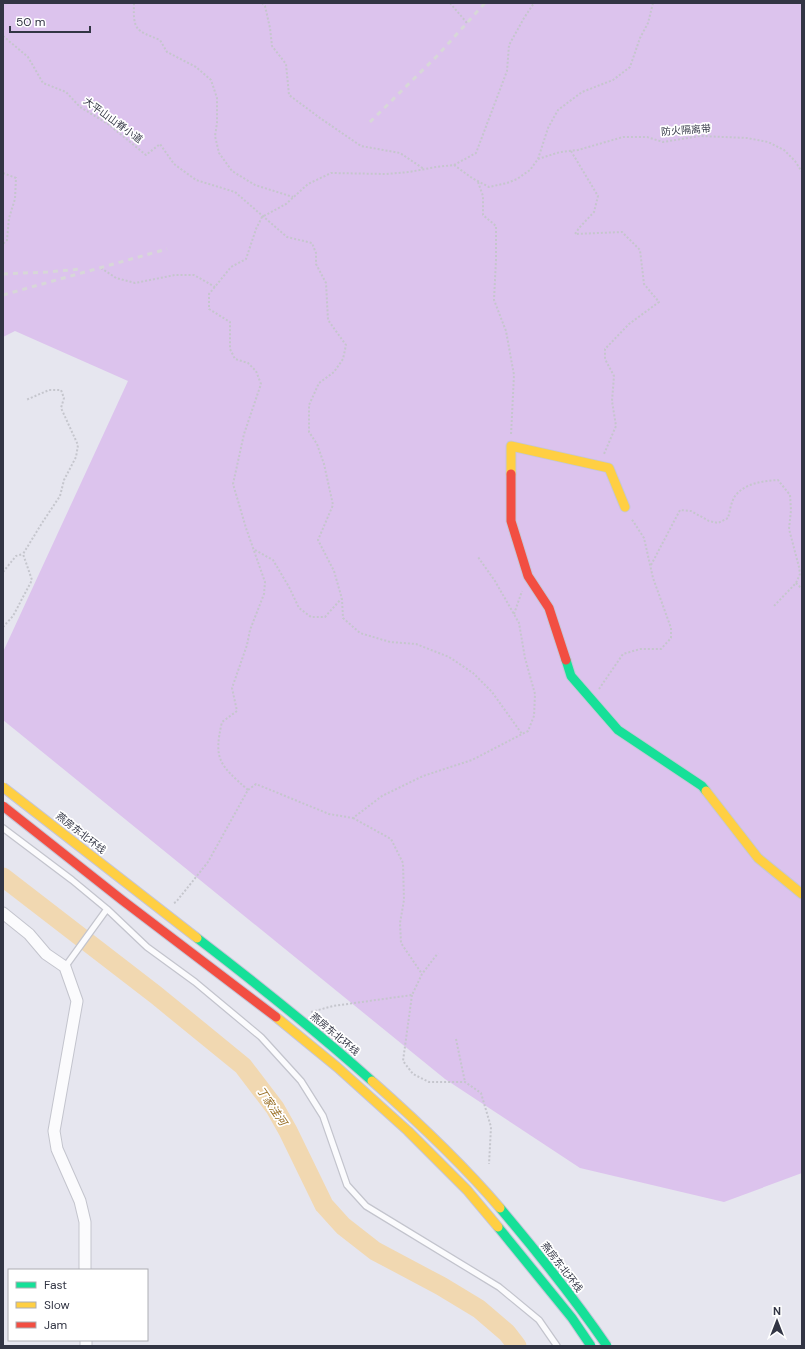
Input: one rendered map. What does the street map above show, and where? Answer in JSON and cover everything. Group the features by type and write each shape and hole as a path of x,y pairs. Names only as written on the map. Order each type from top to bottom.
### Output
{"main road":[{"path":"625,507 609,468 511,446 511,521 528,576 549,608 561,641 571,676 618,730 702,786 758,858 802,894"},
{"name":"燕房东北环线","path":"3,787 270,994 341,1053 402,1108 478,1182 584,1312 607,1346"},
{"path":"3,806 122,900 263,1007 337,1068 408,1131 467,1190 572,1318 591,1346"}],"street":[{"path":"3,913 30,934 46,954 65,967 77,1002 54,1131 58,1149 80,1201 85,1222 85,1269"}],"lane":[{"path":"3,828 72,880 107,909 147,947 195,982 261,1037 301,1081 323,1116 347,1185 366,1206 499,1287 539,1320 557,1346"},
{"path":"65,967 107,909"}],"path":[{"path":"134,3 133,22 141,32 160,40 167,52 196,67 211,80 217,98 217,123 215,136 219,153 232,171 255,185 293,197"},
{"path":"262,3 266,6 272,46 286,64 289,95 360,146 400,153 424,169"},
{"path":"450,3 467,23"},
{"path":"248,790 222,765 218,751 218,738 222,722 237,711 232,688 247,645 250,630 264,594 266,582 246,528 233,484 244,434 261,384 256,371 248,363 235,359 230,349 230,322 209,309 209,294 231,267 246,260 256,229 262,217 286,204 308,184 331,173 386,174 454,165 476,153 507,71 509,45 534,3"},
{"path":"454,165 478,182 489,187 517,179 530,170 538,159 548,128 558,110 582,92 613,80 630,67 640,38 648,23 653,3"},
{"name":"大平山山脊小道","path":"3,36 28,58 44,83 66,92 80,107 108,124 146,155 160,144 174,164 196,180 235,192 262,217 287,237 312,243 316,253 316,264 326,283 328,320 346,345 343,359 334,372 319,383 309,405 309,432 317,444 324,464 333,505 318,540 334,571 342,598 343,618 360,633 390,642 416,644 449,657 473,673 492,692 522,734"},
{"name":"防火隔离带","path":"538,159 560,152 571,151 623,137 647,137 663,142 700,136 746,138 768,142 784,150 795,160 802,172"},
{"path":"571,151 598,196 594,212 575,234 622,232 640,250 644,284 659,302 629,324 605,349 604,359 614,376 612,402 616,426 599,466"},
{"path":"3,173 16,178 15,199 9,218 7,240 3,244"},
{"path":"478,182 482,196 483,215 496,226 494,300 506,331 514,375 511,446"},
{"path":"101,268 116,278 135,283 175,275 194,275 215,287"},
{"path":"3,572 16,556 23,554 60,496 64,480 76,457 78,445 61,408 64,398 61,390 49,390 26,400"},
{"path":"651,565 680,510 690,511 709,521 718,523 728,518 734,497 746,487 763,481 778,480 790,495 791,510 789,530 800,574 796,583 773,607"},
{"path":"592,700 623,654 640,649 661,649 671,638 671,628 653,578 644,538 625,507"},
{"path":"254,549 273,560 289,587 299,608 311,617 324,617 342,598"},
{"path":"3,627 13,616 32,580 23,554"},
{"path":"353,818 382,796 423,776 472,760 528,731 534,716 535,694 525,658 519,623 495,581 478,557"},
{"path":"514,614 528,576"},
{"path":"796,583 802,589"},
{"path":"169,903 176,902 208,862 248,790 256,784 329,814 353,818 391,839 403,863 404,900 400,923 401,943 422,974"},
{"path":"438,953 422,974 412,995 403,1061 413,1074 429,1082 465,1082 481,1093 491,1127 489,1164"},
{"path":"311,1012 333,1006 412,995"},
{"path":"456,1039 465,1082"}],"shaded area":[{"path":"3,3 802,3 802,1173 724,1202 580,1168 445,1079 3,720 3,652 128,381 15,331 3,337"}],"waterway":[{"name":"丁家洼河","path":"3,877 156,995 243,1066 275,1108 288,1131 324,1205 343,1226 375,1251 441,1286 479,1309 507,1333 517,1346"}],"railway":[{"path":"370,122 437,56 485,3"},
{"path":"3,295 167,249"},
{"path":"3,274 81,269"}],"traffic: fast":[{"path":"566,660 571,676 618,730 702,786 706,791"},
{"path":"197,938 286,1008 372,1081"},
{"path":"500,1208 555,1276 607,1346"},
{"path":"498,1227 572,1318 591,1346"}],"traffic: slow":[{"path":"511,474 511,446 609,468 625,507"},
{"path":"3,787 197,938"},
{"path":"706,791 758,858 802,894"},
{"path":"276,1017 337,1067 408,1131 467,1190 498,1227"},
{"path":"372,1081 438,1142 470,1174 500,1208"}],"traffic: jam":[{"path":"511,474 511,521 528,576 549,608 566,660"},
{"path":"3,806 122,900 276,1017"}]}
